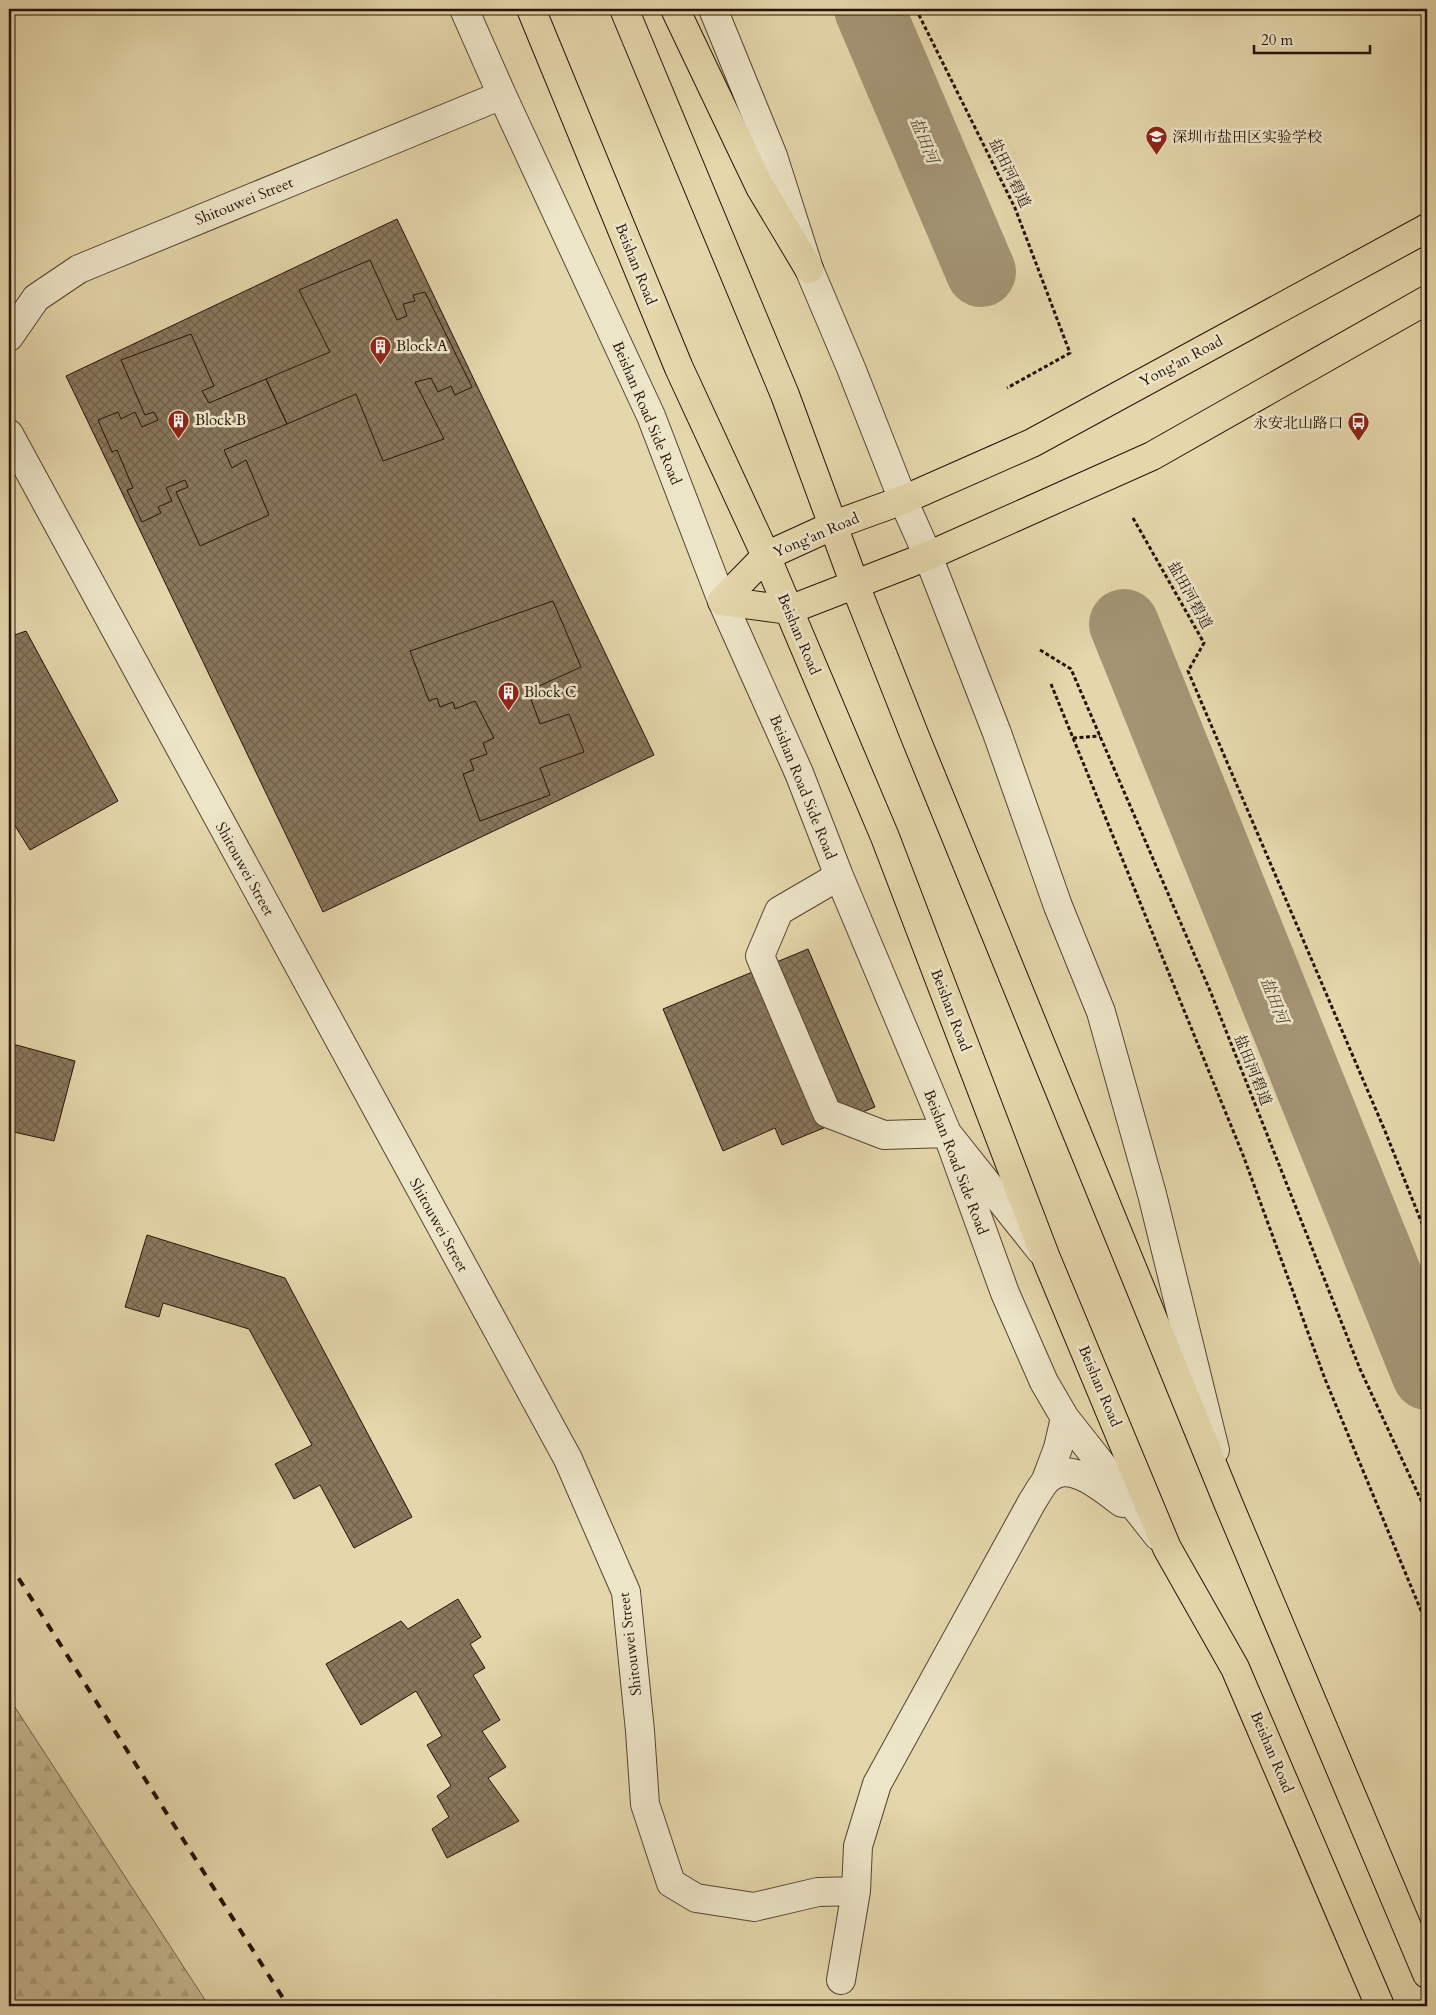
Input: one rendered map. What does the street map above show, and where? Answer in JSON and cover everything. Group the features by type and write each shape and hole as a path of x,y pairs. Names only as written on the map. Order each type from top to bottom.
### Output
{"main road":[{"name":"Beishan Road","path":"531,9 679,368 766,556 884,837 1046,1258 1167,1548 1236,1668 1380,2006"},
{"path":"624,9 785,395 855,585 1229,1505 1427,1974"},
{"path":"675,9 760,187 809,269"},
{"name":"Yong'an Road","path":"722,601 766,556 834,525 904,500 1032,443 1427,228"},
{"path":"722,601 789,610 928,556 1152,456 1427,300"}],"street":[{"name":"Beishan Road Side Road","path":"464,9 651,416 722,601 799,773 839,876 947,1133 1005,1293 1044,1382 1065,1418 1167,1548"},
{"path":"713,9 773,156 809,269 928,556 997,733 1058,906 1101,1012 1152,1194 1229,1505"},
{"name":"Shitouwei Street","path":"9,337 36,298 79,269 502,95"},
{"name":"Shitouwei Street","path":"9,434 568,1459 626,1592 640,1731 645,1804 671,1883 696,1898 754,1906 818,1892 856,1891"},
{"path":"839,876 780,912 760,956 827,1113 884,1135 947,1133 1046,1258"},
{"path":"841,1980 856,1891 858,1846 877,1784 998,1562 1046,1480 1058,1448 1065,1418"},
{"path":"1046,1480 1061,1473 1074,1473 1094,1483 1126,1506 1167,1548"}],"path":[{"name":"盐田河碧道","path":"916,9 1015,208 1070,353 1007,388"},
{"name":"盐田河碧道","path":"1134,518 1204,643 1188,671 1381,1122 1427,1236"},
{"name":"盐田河碧道","path":"1040,650 1071,669 1211,994 1360,1369 1427,1514"},
{"path":"1051,684 1242,1155 1325,1379 1427,1625"},
{"path":"1073,738 1100,736"}],"green space":[{"path":"9,1698 209,2006 9,2006"}],"building":[{"path":"397,219 654,755 323,912 66,376"},
{"name":"Block A","path":"370,260 397,320 407,316 403,304 415,301 413,295 425,292 472,387 455,395 451,386 438,392 431,378 415,382 444,439 383,461 356,394 287,424 266,379 330,352 299,290"},
{"name":"Block B","path":"191,334 214,386 202,391 209,403 266,379 287,424 224,450 232,468 246,460 269,515 200,546 176,492 188,487 185,480 166,488 172,501 158,507 161,513 142,522 127,490 133,488 117,450 112,452 98,420 118,412 121,419 135,412 142,427 158,420 154,412 145,415 121,360"},
{"name":"Block C","path":"553,601 581,667 528,691 540,724 569,714 584,752 540,768 550,795 480,821 463,774 474,770 470,760 487,754 483,743 494,738 475,701 455,709 453,702 440,707 437,698 429,701 410,651"},
{"path":"26,631 118,801 30,850 9,816 9,637"},
{"path":"808,949 875,1107 782,1145 775,1128 723,1151 663,1009"},
{"path":"9,1043 75,1061 54,1141 9,1131"},
{"path":"147,1235 285,1278 412,1517 354,1548 320,1485 294,1499 275,1464 312,1445 249,1329 163,1303 159,1317 125,1307"},
{"path":"458,1599 481,1637 470,1644 485,1668 473,1675 500,1720 482,1731 506,1767 488,1778 519,1821 447,1858 432,1829 449,1817 437,1796 451,1786 427,1745 442,1736 416,1691 361,1725 326,1664 401,1621 408,1629"}],"waterway":[{"name":"盐田河","path":"869,9 981,272"},
{"name":"盐田河","path":"1124,624 1427,1375"}],"railway":[{"path":"9,1563 288,2006"}],"place":[{"name":"深圳市盐田区实验学校","path":"1156,156"},
{"name":"Block A","path":"380,365"},
{"name":"Block B","path":"179,439"},
{"name":"永安北山路口","path":"1359,442"},
{"name":"Block C","path":"508,711"}]}
